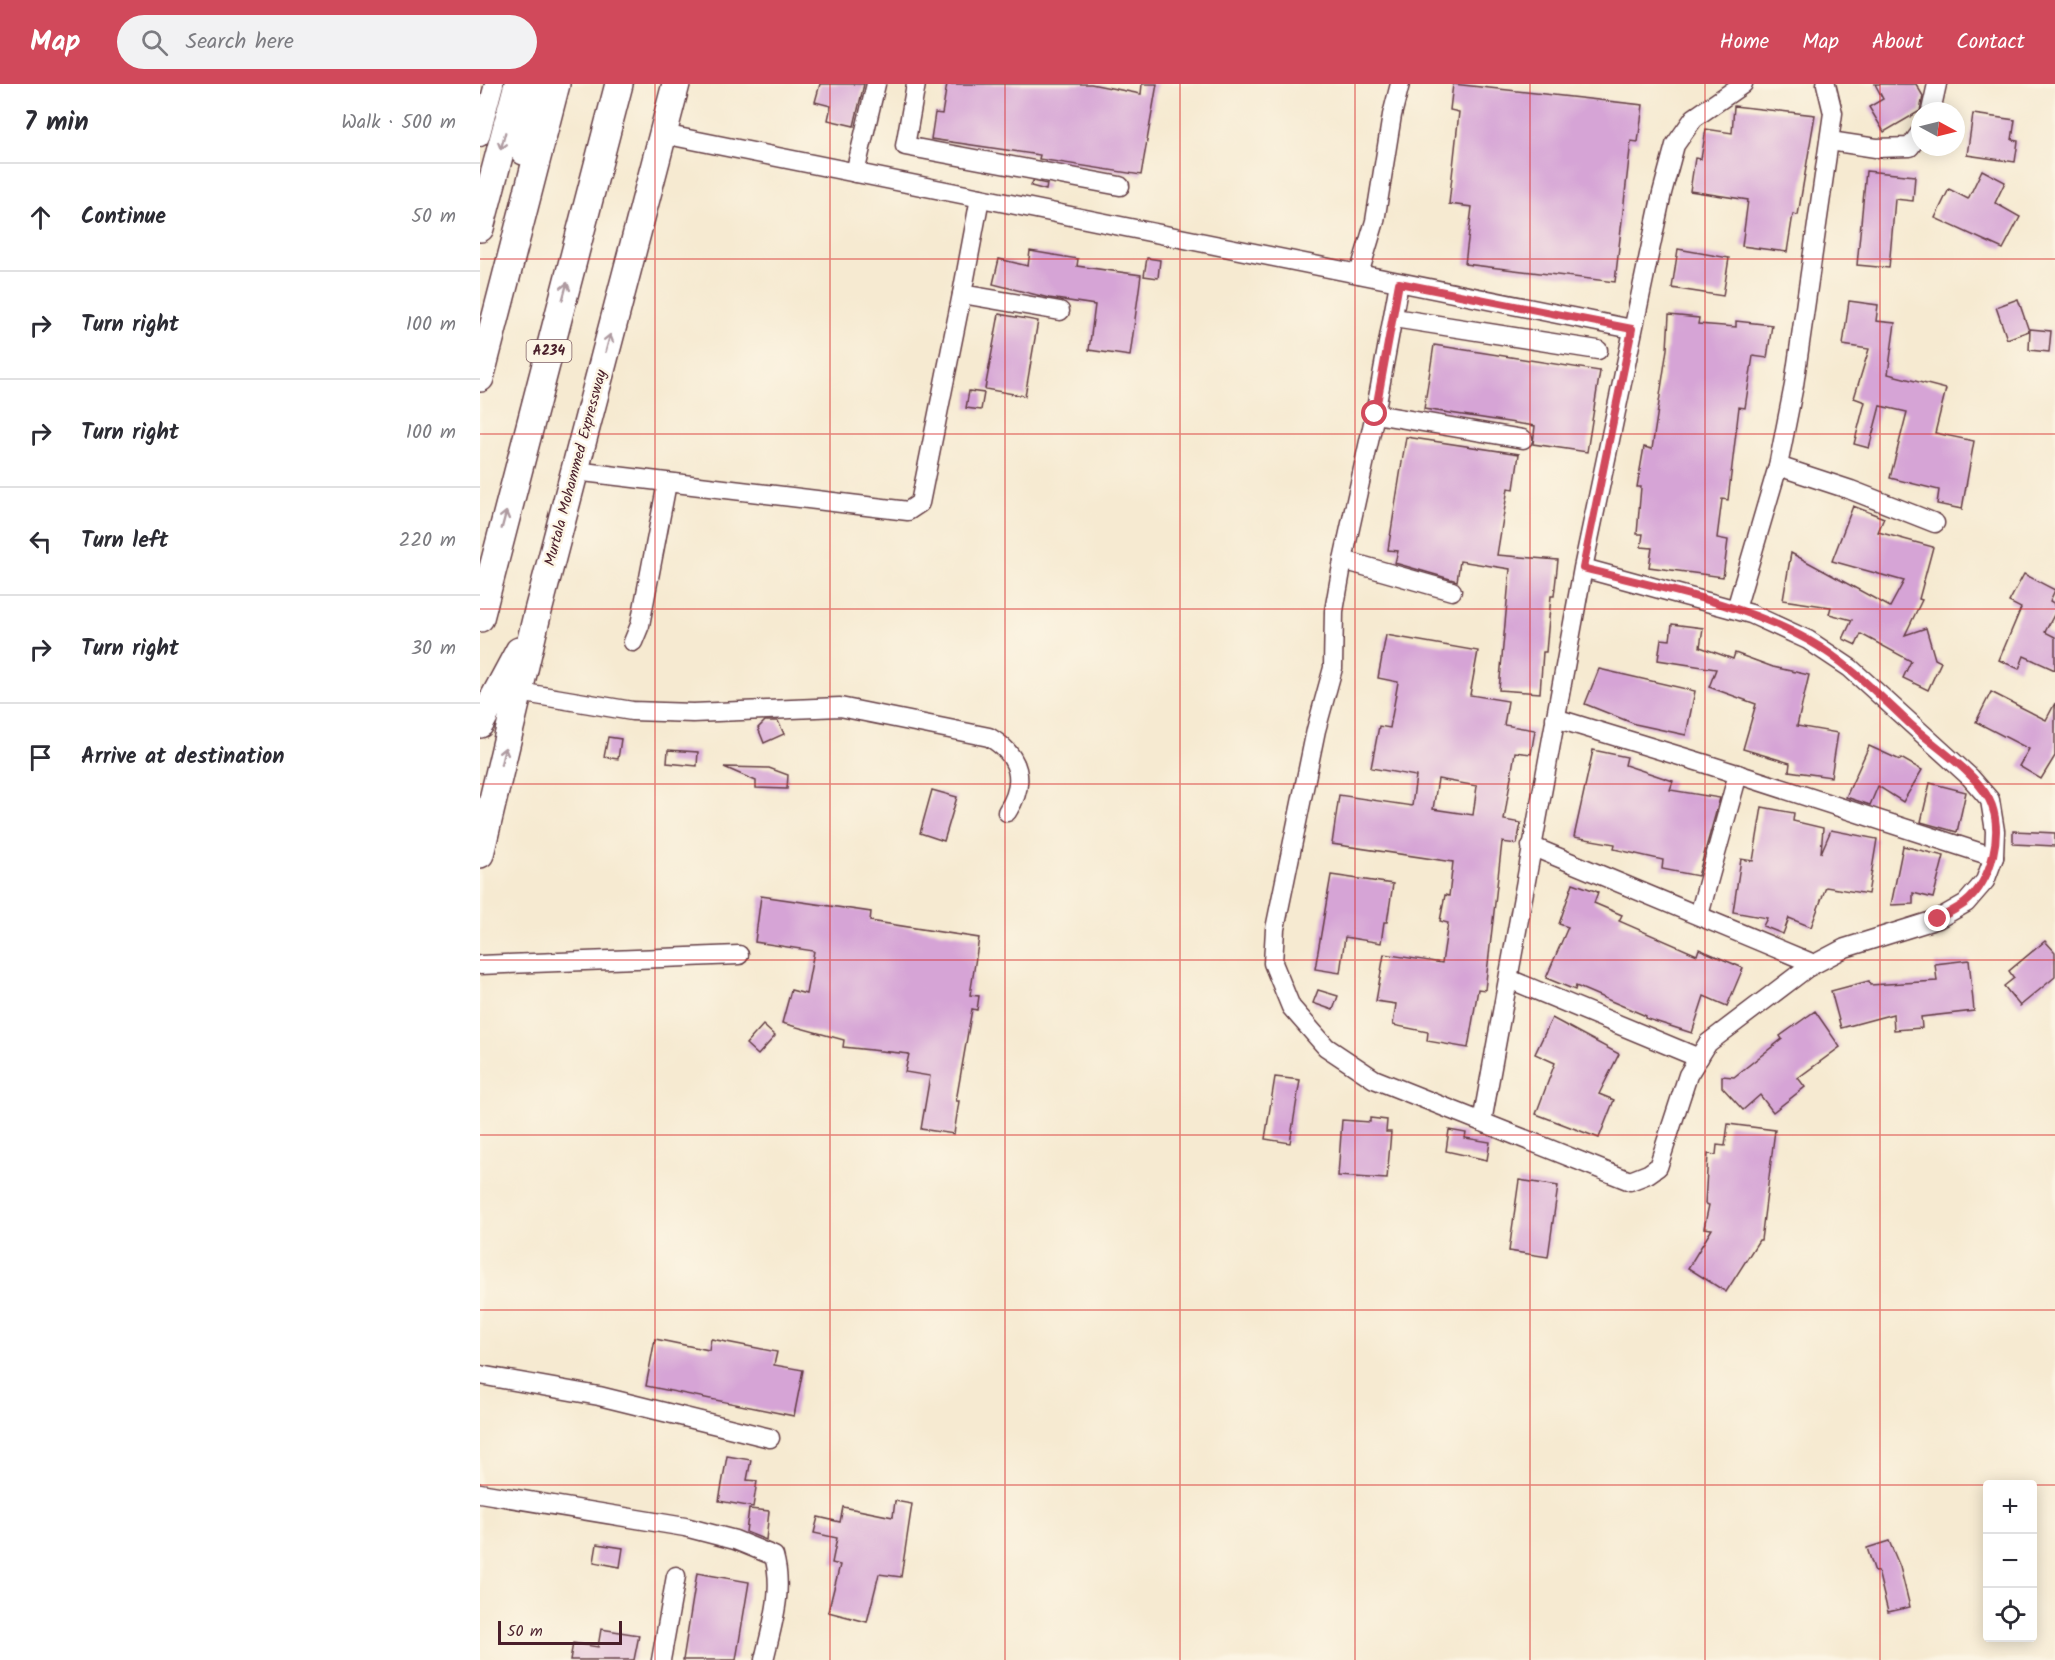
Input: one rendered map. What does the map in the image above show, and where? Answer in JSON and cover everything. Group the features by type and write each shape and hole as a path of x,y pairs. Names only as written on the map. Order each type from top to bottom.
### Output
{"highway":[{"path":"480,228 518,84"},
{"path":"516,235 531,84"},
{"path":"480,378 556,84"},
{"name":"A234","path":"480,618 619,84"},
{"name":"Murtala Mohammed Expressway","path":"480,854 537,615 676,84"},
{"path":"480,724 537,615"}],"street":[{"path":"480,137 494,84"},
{"path":"855,173 876,84"},
{"path":"916,84 905,146 1120,186"},
{"path":"1359,274 1375,221 1392,115 1400,84"},
{"path":"1482,1122 1583,568 1632,329 1675,145 1694,118 1718,91 1743,84"},
{"path":"1736,609 1778,466 1797,363 1833,113 1826,84"},
{"path":"1933,102 1937,84"},
{"path":"663,134 1632,329"},
{"path":"1830,141 1876,147 1911,146"},
{"path":"575,471 893,510 908,511 920,503 980,198"},
{"path":"1399,283 1375,414 1334,611 1333,668 1316,730 1275,929 1273,963 1291,1007 1326,1047 1374,1079 1630,1181 1658,1167 1688,1075 1708,1043 1768,996 1814,964 1845,948 1938,919 1966,903 1985,881 1994,857 1995,831 1989,800 1971,777 1850,668 1808,640 1736,609 1583,568"},
{"path":"962,294 1060,311"},
{"path":"1394,318 1598,350"},
{"path":"1375,414 1523,439"},
{"path":"1778,466 1851,490 1935,523"},
{"path":"633,642 640,625 667,483"},
{"path":"1343,560 1452,591"},
{"path":"519,692 632,711 693,713 840,708 989,737 1004,746 1013,757 1018,772 1019,785 1014,801 1007,812"},
{"path":"1555,718 1738,774 1994,857"},
{"path":"1699,915 1738,774"},
{"path":"1531,846 1814,964"},
{"path":"480,965 739,955"},
{"path":"1509,980 1699,1058"},
{"path":"480,1375 599,1396 770,1438"},
{"path":"480,1493 685,1527 735,1540 774,1556 779,1575 779,1590 764,1660"},
{"path":"661,1660 676,1576"}],"building":[{"path":"820,84 864,84 854,126 828,120 831,106 815,102"},
{"path":"947,84 1091,84 1141,94 1142,84 1157,84 1141,175 1039,159 1040,155 931,139 935,113 942,114"},
{"path":"1453,84 1643,105 1638,142 1631,141 1615,282 1465,264 1472,207 1449,204 1459,112 1450,110"},
{"path":"1875,84 1916,84 1923,96 1922,102 1911,102 1911,116 1884,132 1869,107 1883,99"},
{"path":"1734,106 1815,115 1798,215 1793,214 1787,252 1742,246 1748,200 1690,191 1695,158 1701,159 1706,129 1732,133"},
{"path":"1973,114 2015,120 2012,140 2018,141 2015,162 1967,155"},
{"path":"1982,170 2005,182 1995,203 2020,217 2003,249 1935,218 1949,189 1968,199"},
{"path":"1866,171 1915,176 1913,201 1895,199 1889,268 1857,265"},
{"path":"1033,181 1047,184 1046,190 1031,186"},
{"path":"1678,249 1729,258 1723,296 1672,288"},
{"path":"1030,251 1078,259 1077,266 1141,275 1130,356 1089,350 1095,305 1049,298 993,284 999,259 1028,266"},
{"path":"1147,258 1160,260 1158,278 1144,276"},
{"path":"2018,299 2029,331 2007,339 1996,307"},
{"path":"1849,301 1878,305 1876,321 1895,323 1888,374 1946,389 1935,433 1974,441 1962,509 1937,504 1939,490 1890,478 1907,412 1880,406 1869,448 1854,444 1865,402 1854,398 1869,349 1843,345"},
{"path":"999,314 1038,321 1025,396 985,389"},
{"path":"1669,315 1699,318 1698,324 1736,327 1736,321 1772,325 1767,358 1753,356 1745,408 1739,407 1728,500 1722,499 1717,538 1728,540 1723,577 1649,567 1652,548 1641,547 1643,534 1637,534 1641,487 1637,487 1644,447 1652,449 1667,349"},
{"path":"2030,329 2051,331 2049,352 2029,350"},
{"path":"1434,345 1600,371 1587,452 1533,444 1535,426 1424,409"},
{"path":"969,391 984,393 981,410 966,408"},
{"path":"1406,437 1519,454 1514,489 1508,488 1497,555 1558,560 1554,596 1551,596 1546,652 1543,652 1540,693 1499,690 1510,569 1460,561 1457,581 1395,563 1398,551 1388,550"},
{"path":"1853,506 1884,518 1878,532 1933,547 1919,599 1922,600 1905,635 1926,628 1935,659 1941,662 1928,690 1903,678 1911,661 1861,634 1856,645 1843,639 1852,620 1829,614 1831,607 1783,600 1791,553 1890,607 1904,581 1832,561"},
{"path":"2024,574 2055,590 2050,601 2055,604 2055,613 2045,632 2055,637 2055,670 2024,656 2019,669 1999,660 2021,608 2009,602"},
{"path":"1672,624 1703,628 1700,647 1733,659 1735,653 1773,667 1809,675 1797,726 1838,733 1831,777 1789,771 1790,763 1743,749 1756,704 1709,687 1716,669 1658,660 1661,639 1670,640"},
{"path":"1386,635 1478,651 1470,695 1508,701 1504,725 1535,730 1531,754 1515,752 1504,820 1521,823 1517,844 1502,842 1485,990 1478,989 1468,1048 1427,1041 1428,1032 1393,1025 1396,1004 1376,1001 1384,954 1442,963 1448,923 1440,921 1445,895 1449,896 1453,862 1332,844 1339,795 1412,806 1416,776 1371,768 1379,726 1390,728 1398,682 1378,678","holes":["1438,779 1477,786 1473,815 1433,809"]},
{"path":"1599,669 1695,691 1686,735 1635,724 1585,704"},
{"path":"1991,692 2046,720 2055,703 2055,756 2041,779 2019,766 2029,749 1976,722"},
{"path":"765,721 778,721 784,734 764,743 758,728"},
{"path":"608,737 621,739 618,759 604,757"},
{"path":"1869,746 1900,760 1901,758 1922,770 1903,802 1878,786 1870,805 1846,797"},
{"path":"668,750 698,752 697,766 667,763"},
{"path":"1593,750 1627,757 1625,765 1673,781 1670,790 1720,798 1698,876 1662,869 1663,860 1614,849 1615,844 1574,837"},
{"path":"724,767 769,768 788,775 787,789 756,788 756,781"},
{"path":"1930,783 1966,792 1957,832 1921,822"},
{"path":"932,790 957,797 944,841 920,833"},
{"path":"1762,807 1794,813 1793,821 1823,828 1821,853 1831,830 1877,839 1868,894 1826,887 1811,927 1789,918 1783,934 1763,926 1767,918 1733,912 1741,859 1753,861"},
{"path":"2013,831 2055,833 2055,846 2013,844"},
{"path":"1903,846 1944,856 1933,898 1913,893 1913,904 1891,905"},
{"path":"1331,875 1393,884 1381,943 1345,937 1340,973 1315,969"},
{"path":"1573,883 1598,892 1594,903 1622,915 1619,921 1697,955 1699,949 1743,968 1727,1006 1704,996 1692,1033 1645,1018 1646,1016 1576,986 1575,990 1546,978 1568,927 1559,924"},
{"path":"761,896 871,912 870,921 979,938 970,995 979,996 977,1010 972,1009 956,1101 959,1101 954,1134 921,1129 930,1076 905,1072 909,1054 843,1047 844,1040 782,1023 791,990 806,994 814,951 755,942"},
{"path":"2045,941 2055,952 2055,977 2020,1006 2004,986 2014,978 2009,971"},
{"path":"1969,960 1974,1011 1921,1017 1922,1028 1894,1030 1893,1014 1841,1028 1831,991 1869,981 1870,985 1937,981 1935,964"},
{"path":"1318,990 1338,996 1333,1010 1313,1003"},
{"path":"1815,1011 1840,1047 1798,1078 1805,1087 1773,1112 1760,1095 1743,1110 1722,1087 1722,1076 1734,1077 1782,1039 1780,1036"},
{"path":"1552,1018 1619,1054 1599,1094 1614,1100 1599,1138 1536,1114 1555,1063 1535,1054"},
{"path":"763,1025 775,1036 758,1055 746,1044"},
{"path":"1275,1077 1300,1080 1290,1143 1265,1139"},
{"path":"1370,1118 1387,1120 1386,1132 1391,1132 1387,1179 1338,1176 1342,1120 1370,1122"},
{"path":"1728,1124 1775,1130 1761,1240 1726,1292 1688,1268 1712,1229 1704,1228 1709,1205 1705,1204 1708,1154 1716,1155 1717,1145 1725,1146"},
{"path":"1449,1130 1466,1133 1465,1138 1490,1142 1487,1160 1446,1151"},
{"path":"1519,1180 1558,1186 1548,1257 1509,1251"},
{"path":"655,1339 709,1350 711,1339 777,1352 774,1365 803,1370 794,1416 646,1386"},
{"path":"727,1456 751,1460 747,1480 757,1481 753,1507 719,1501"},
{"path":"895,1501 912,1504 901,1577 879,1574 867,1622 828,1612 840,1565 832,1563 837,1538 814,1533 818,1517 840,1522 843,1507 893,1517"},
{"path":"749,1509 769,1511 766,1540 746,1532"},
{"path":"1889,1541 1900,1567 1910,1607 1888,1612 1878,1571 1875,1572 1867,1548"},
{"path":"597,1544 623,1548 620,1567 594,1562"},
{"path":"697,1573 749,1582 736,1660 683,1660"},
{"path":"601,1629 639,1635 634,1660 570,1660 573,1643 598,1647"}],"route":[{"path":"1375,414 1399,283 1632,329 1583,568 1751,614 1808,640 1850,668 1971,777 1989,800 1995,831 1994,857 1985,881 1966,903 1938,919"}]}
